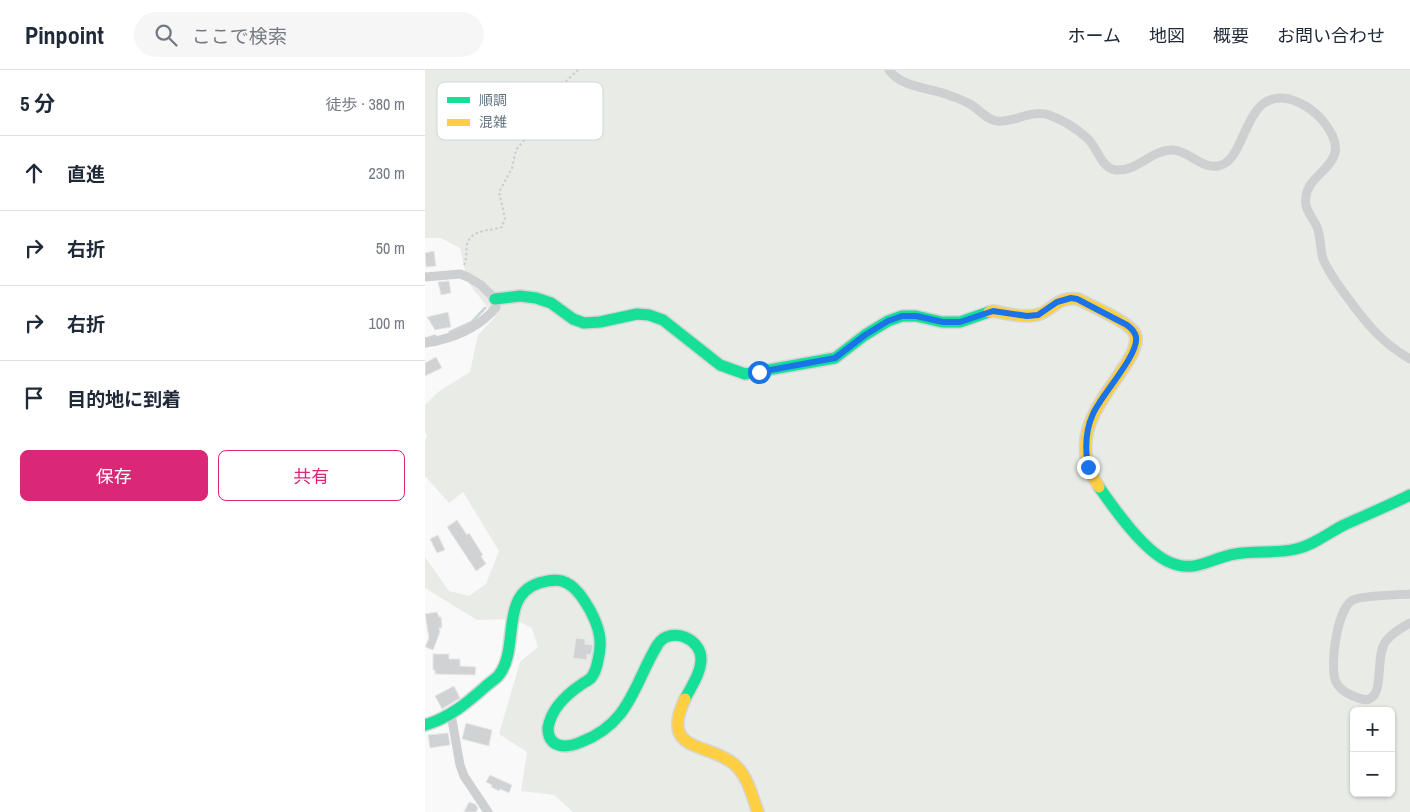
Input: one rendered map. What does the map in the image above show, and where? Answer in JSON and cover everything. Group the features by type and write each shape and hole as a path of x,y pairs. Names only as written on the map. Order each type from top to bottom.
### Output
{"street":[{"path":"889,70 901,82 940,91 958,98 995,121 1003,121 1042,112 1057,118 1089,139 1109,168 1115,170 1126,170 1161,151 1171,150 1181,151 1208,165 1224,164 1231,157 1258,107 1278,98 1300,103 1320,117 1333,136 1336,151 1332,161 1307,192 1306,204 1317,227 1323,257 1331,276 1369,327 1394,350 1410,359"},
{"path":"425,277 460,274 469,277 495,298 496,307 489,317 476,326 441,340 425,343"},
{"path":"495,298 507,296 534,297 548,301 569,317 585,324 598,323 635,313 653,316 663,320 720,365 745,374 835,358 872,330 902,316 916,316 943,322 960,322 993,311 1027,316 1038,315 1066,298 1077,299 1127,325 1132,329 1136,337 1131,358 1093,412 1088,427 1086,450 1088,467 1103,494 1138,538 1165,560 1177,565 1190,567 1202,566 1219,558 1239,553 1297,549 1410,495"},
{"path":"425,725 438,722 451,714 499,675 508,655 513,614 521,595 527,588 544,581 563,582 572,586 589,608 599,630 601,646 591,678 564,699 553,714 548,726 552,741 558,745 568,746 579,743 594,736 613,722 632,701 656,646 662,638 671,635 681,635 695,643 701,657 697,675 677,717 677,727 680,735 687,742 724,758 735,765 741,773 757,812"},
{"path":"1410,594 1362,598 1353,600 1347,606 1341,618 1336,636 1334,666 1335,680 1338,686 1346,693 1359,699 1367,700 1372,698 1376,694 1378,686 1380,656 1385,642 1398,629 1410,623"},
{"path":"451,714 457,740 458,755 464,776 479,796 487,812"}],"path":[{"path":"565,82 578,70"},
{"path":"460,274 466,262 467,242 480,230 502,227 505,218 499,192 512,168 516,150 524,140"}],"shaded area":[{"path":"425,70 1410,70 1410,812 573,812 554,795 521,791 527,752 499,734 520,662 538,647 532,628 513,619 477,620 425,588 425,557 449,591 469,596 486,584 499,551 463,492 449,503 425,476 425,442 427,436 425,430 425,405 438,392 470,372 478,335 495,317 467,281 460,248 441,238 425,238"}],"building":[{"path":"434,251 436,266 426,267 425,253"},
{"path":"449,281 451,293 441,295 438,282"},
{"path":"448,312 451,327 435,330 427,317"},
{"path":"436,357 442,368 425,376 425,363"},
{"path":"457,520 467,535 469,533 483,555 481,556 486,564 476,571 447,527"},
{"path":"438,535 445,550 437,553 430,539"},
{"path":"437,612 439,617 441,617 442,628 439,628 440,632 433,650 425,647 429,638 425,614"},
{"path":"576,638 585,639 585,644 593,645 591,655 587,654 587,660 573,658"},
{"path":"433,654 449,654 449,659 460,659 460,666 476,667 475,675 435,674 435,670 433,670"},
{"path":"454,686 460,698 442,709 435,696"},
{"path":"466,723 492,730 489,746 462,739"},
{"path":"448,733 450,745 430,748 428,735"},
{"path":"490,775 512,785 509,793 491,787 492,785 486,782"},
{"path":"469,802 475,804 478,808 476,812 464,812"}],"waterway":[{"path":"450,332 472,322 485,308"},
{"path":"425,339 435,336"}],"traffic: fast":[{"path":"495,299 520,296 536,298 551,303 573,319 584,323 600,322 637,314 649,315 663,320 720,365 745,374 835,358 865,335 888,321 902,316 916,316 942,322 960,322 989,312"},
{"path":"1099,487 1140,540 1150,549 1159,557 1169,562 1187,566 1195,566 1235,554 1281,551 1303,547 1344,525 1410,495"},
{"path":"425,725 457,709 498,676 505,664 514,611 519,599 527,590 539,583 559,580 571,586 585,601 598,628 600,640 598,662 592,676 565,697 552,715 548,730 554,743 569,746 598,734 611,724 629,700 658,644 670,636 677,635 691,640 700,652 701,664 685,699"}],"traffic: slow":[{"path":"989,312 1031,316 1046,311 1064,300 1078,299 1118,319 1132,329 1136,337 1132,354 1101,401 1087,433 1085,450 1089,468 1099,487"},
{"path":"685,699 679,716 678,729 682,737 690,744 723,757 734,764 743,774 758,812"}],"route":[{"path":"759,372 835,358 865,335 888,321 902,316 916,316 943,322 960,322 993,311 1027,316 1038,315 1066,298 1077,299 1127,325 1132,329 1136,337 1131,358 1093,412 1088,427 1086,450 1088,467"}]}
